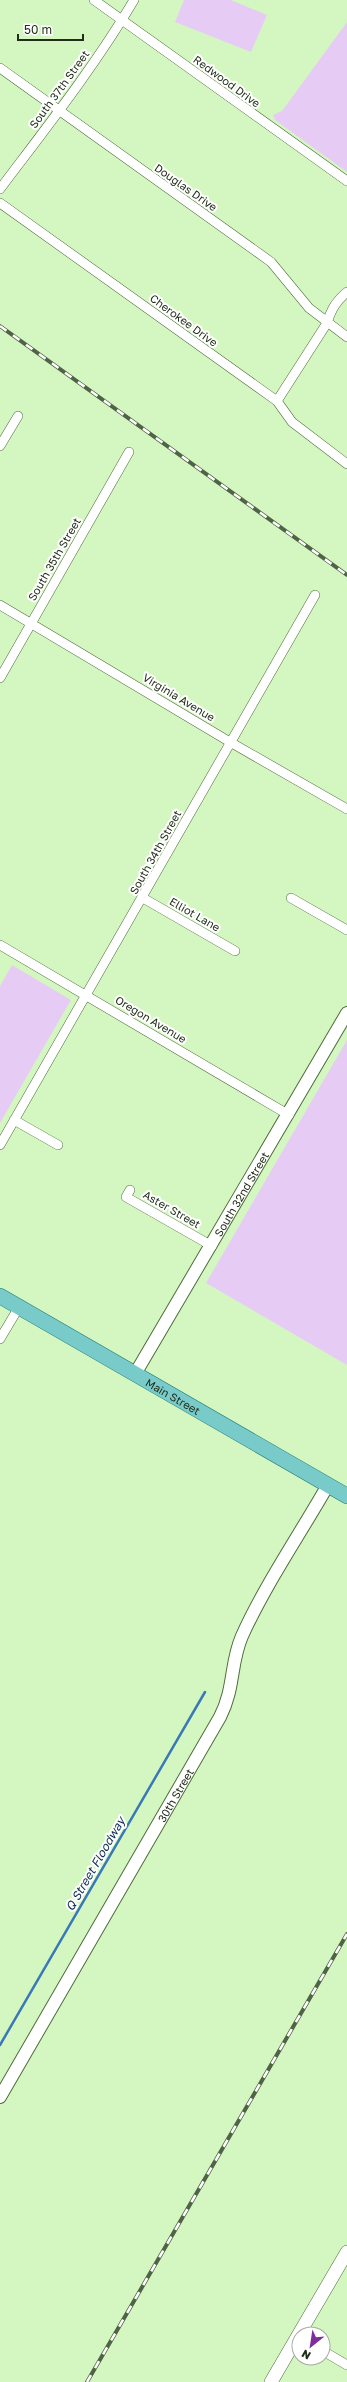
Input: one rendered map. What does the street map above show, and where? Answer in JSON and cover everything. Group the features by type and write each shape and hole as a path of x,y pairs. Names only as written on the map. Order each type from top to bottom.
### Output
{"main road":[{"name":"Main Street","path":"0,1296 347,1496"},
{"path":"305,2326 347,2252"},
{"path":"271,2382 291,2349"}],"street":[{"name":"Redwood Drive","path":"94,0 347,182"},
{"name":"South 37th Street","path":"0,189 122,21 134,0"},
{"name":"Douglas Drive","path":"0,68 58,111 271,262 309,308 347,337"},
{"name":"Cherokee Drive","path":"0,203 277,401 292,422 347,464"},
{"path":"277,401 327,323 331,311 340,298 347,292"},
{"path":"0,446 18,416"},
{"name":"South 35th Street","path":"0,678 129,452"},
{"name":"South 34th Street","path":"0,1145 143,898 314,595"},
{"name":"Virginia Avenue","path":"0,605 230,742 347,809"},
{"name":"Elliot Lane","path":"143,898 235,951"},
{"path":"292,898 347,930"},
{"name":"Oregon Avenue","path":"0,945 289,1115"},
{"name":"South 32nd Street","path":"136,1374 289,1115 347,1013"},
{"path":"14,1120 58,1145"},
{"name":"Aster Street","path":"130,1190 126,1196 212,1246"},
{"path":"0,1339 19,1307"},
{"name":"30th Street","path":"0,2097 225,1706 232,1688 240,1641 248,1623 328,1485"},
{"path":"331,2356 347,2365"}],"shaded area":[{"path":"184,0 231,0 267,15 251,52 175,22"},
{"path":"347,22 347,172 275,120 273,115 282,111"},
{"path":"12,965 71,1000 0,1123 0,986"},
{"path":"347,1040 347,1365 206,1283"}],"waterway":[{"name":"Q Street Floodway","path":"0,2045 205,1692"}],"railway":[{"path":"0,326 347,575"},
{"path":"87,2382 347,1934"}]}
